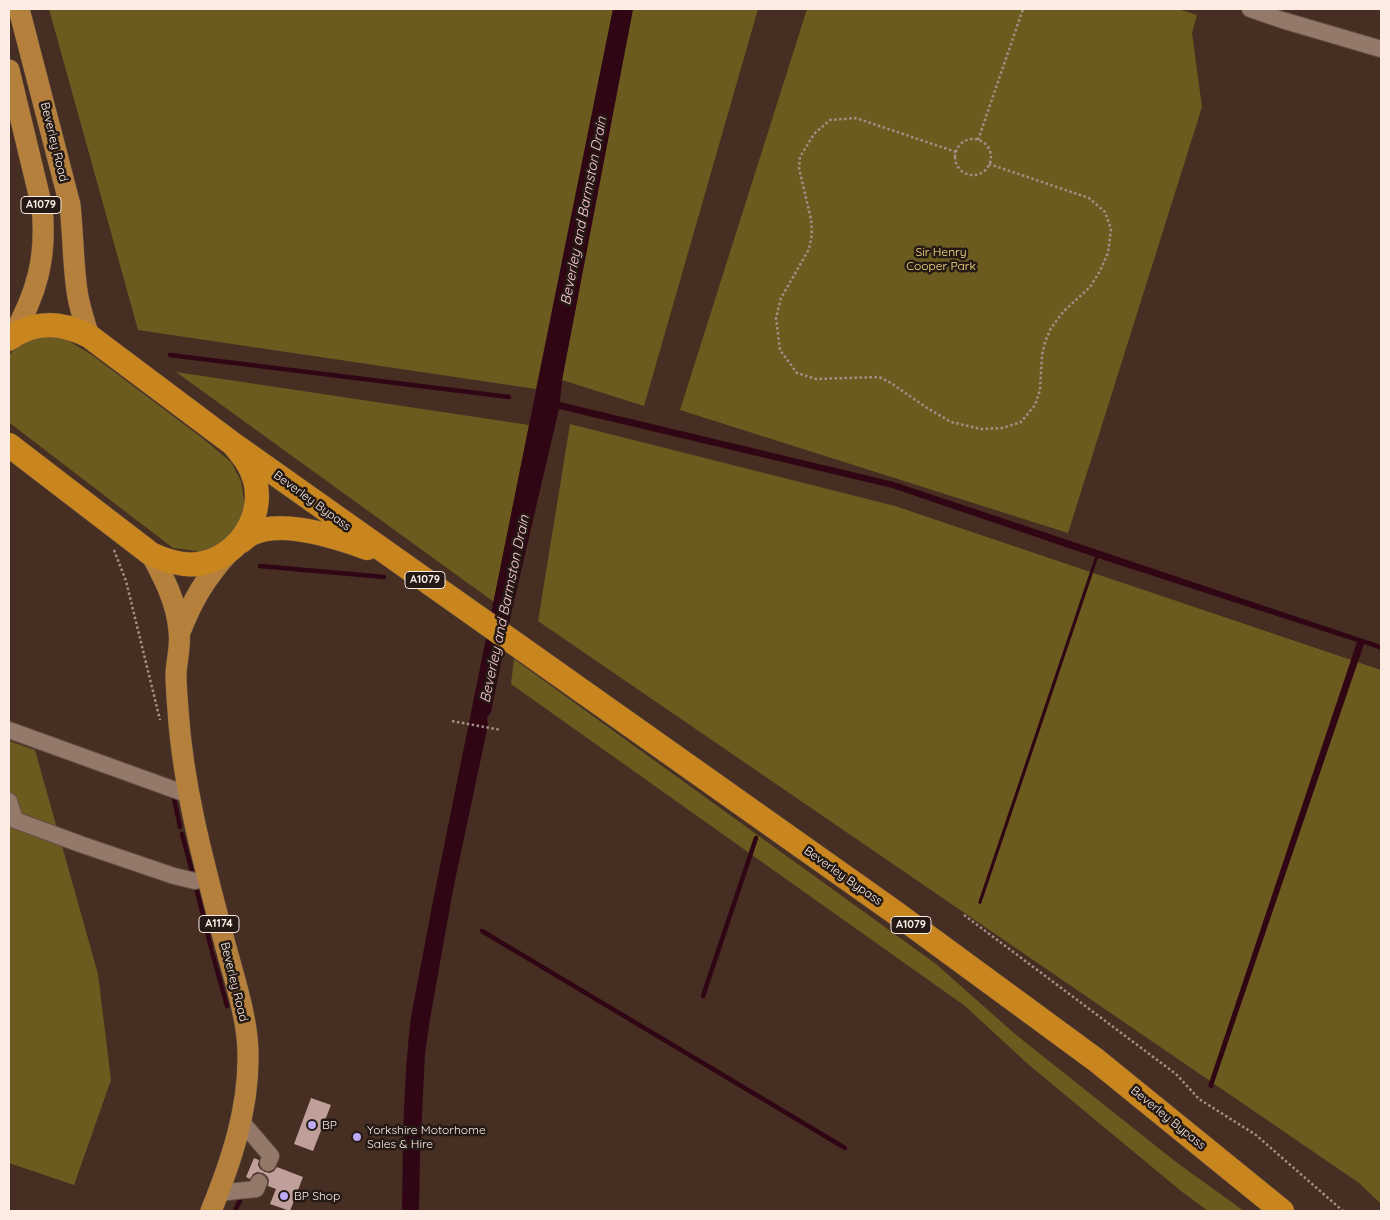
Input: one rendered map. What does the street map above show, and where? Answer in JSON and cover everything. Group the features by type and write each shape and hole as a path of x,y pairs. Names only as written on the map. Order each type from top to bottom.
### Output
{"highway":[{"name":"A1079","path":"10,338 36,326 50,325 70,328 89,336 233,444 245,457 253,474 257,492 256,510 250,527 234,547"},
{"name":"Beverley Bypass","path":"9,444 151,554 166,561 198,564 214,560 253,533 268,529 288,528 329,536 392,557"},
{"name":"Beverley Bypass","path":"233,444 885,906 1096,1060 1282,1211"}],"main road":[{"name":"Beverley Road","path":"19,9 70,205 77,292 89,336"},
{"name":"A1079","path":"9,70 42,207 44,229 39,275 32,298 23,319 10,338"},
{"name":"Beverley Road","path":"214,1202 231,1159 241,1120 247,1084 248,1053 244,1018 189,795 182,758 176,674 180,632 188,610 213,570 234,547"},
{"name":"Beverley Road","path":"151,554 169,592 180,632"}],"street":[{"path":"1250,9 1284,15 1381,49"},
{"path":"9,730 189,795"},
{"path":"9,801 12,825 80,844 174,876 195,881 208,878"},
{"path":"241,1120 271,1156 268,1163"},
{"path":"214,1202 256,1189 259,1182"}],"path":[{"path":"978,140 1023,9"},
{"path":"956,152 856,118 830,120 814,134 800,158 799,168 811,219 812,236 809,249 780,298 776,318 780,350 797,373 816,379 879,377 951,422 981,429 1003,428 1021,422 1035,406 1040,390 1042,354 1051,328 1064,311 1090,287 1100,271 1108,253 1111,229 1105,212 1089,198 989,164"},
{"path":"972,139 978,140 990,152 989,164 980,173 969,174 964,172 956,163 956,152 962,143 972,139"},
{"path":"114,549 126,581 161,725"},
{"path":"452,721 502,730"},
{"path":"964,915 1176,1074 1199,1099 1256,1136 1343,1211"}],"green space":[{"path":"49,9 613,9 536,389 138,330"},
{"path":"633,9 758,9 644,406 562,380"},
{"name":"Sir Henry Cooper Park","path":"807,9 1178,9 1197,15 1192,33 1202,107 1068,533 680,410"},
{"path":"35,336 64,338 92,355 201,437 231,462 241,481 245,506 238,526 223,544 204,552 173,548 11,424 9,421 9,356 14,349"},
{"path":"176,372 529,425 494,602"},
{"path":"570,424 895,506 1381,670 1381,1204 1359,1183 538,621"},
{"path":"514,659 936,964 1015,1034 1176,1162 1244,1211 1208,1211 1181,1191 1029,1065 965,1006 511,684"},
{"path":"9,741 35,750 98,974 111,1080 74,1185 9,1163"}],"water":[{"name":"Beverley and Barmston Drain","path":"613,9 633,9 562,380 560,402 894,482 1381,645 1381,650 1364,644 1212,1089 1208,1086 1357,642 1098,558 981,904 978,903 1095,557 892,488 559,409 511,614 491,712 487,718 488,725 453,890 430,1019 425,1054 419,1211 402,1211 405,1090 411,1017"}],"building":[{"name":"BP","path":"311,1098 331,1105 313,1151 294,1144"},
{"name":"BP Shop","path":"254,1158 259,1160 258,1165 260,1169 265,1172 270,1173 277,1167 303,1177 290,1211 270,1204 276,1189 268,1186 269,1180 267,1176 257,1172 250,1179 246,1177"}],"waterway":[{"path":"170,355 509,397"},
{"path":"260,566 384,577"},
{"path":"174,798 180,827"},
{"path":"182,834 193,875"},
{"path":"703,996 756,838"},
{"path":"196,887 211,948"},
{"path":"482,931 845,1148"},
{"path":"212,952 227,1006"},
{"path":"235,1211 242,1196"}],"place":[{"name":"BP","path":"312,1125"},
{"name":"Yorkshire Motorhome Sales & Hire","path":"357,1137"},
{"name":"BP Shop","path":"284,1196"}]}
